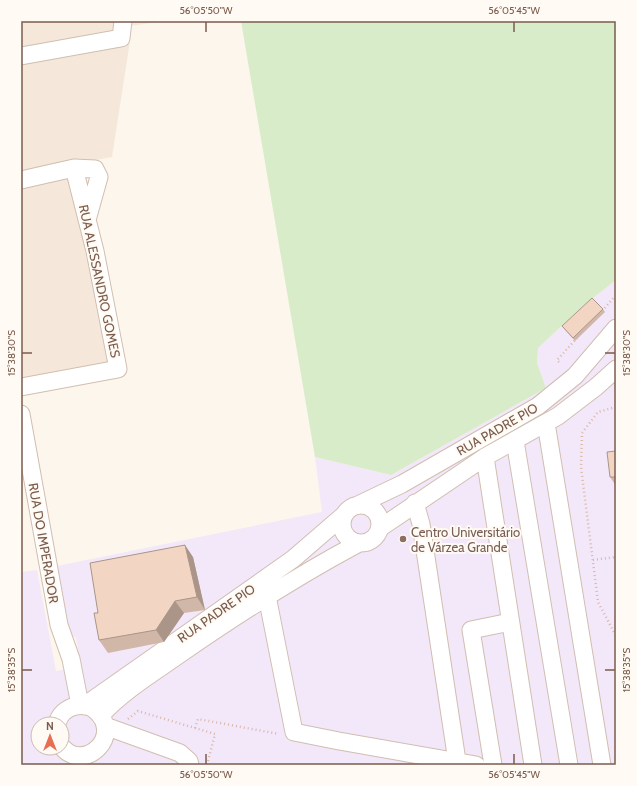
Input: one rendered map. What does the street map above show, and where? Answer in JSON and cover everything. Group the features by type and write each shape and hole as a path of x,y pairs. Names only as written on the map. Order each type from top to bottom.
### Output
{"street":[{"path":"21,56 121,38 123,21"},
{"path":"21,180 74,168 92,168 99,173 87,221"},
{"name":"RUA ALESSANDRO GOMES","path":"21,388 118,369 87,221 74,168"},
{"name":"RUA PADRE PIO","path":"358,505 402,484 538,406 574,376 616,328"},
{"name":"RUA PADRE PIO","path":"380,528 485,457 546,423 596,387 615,371"},
{"name":"RUA DO IMPERADOR","path":"21,414 59,625 59,660 78,707"},
{"path":"546,423 602,765"},
{"path":"515,441 569,765"},
{"path":"485,457 533,765"},
{"path":"415,503 421,524 457,761"},
{"path":"358,505 364,505 375,511 379,516 380,528 372,540 359,543 348,538 342,528 344,515 352,507 358,505"},
{"name":"RUA PADRE PIO","path":"61,716 62,714 78,707 293,559 344,515"},
{"name":"RUA PADRE PIO","path":"103,721 142,681 267,596 318,565 359,543"},
{"path":"267,596 294,732 476,765"},
{"path":"493,765 471,630 510,622"},
{"path":"78,707 94,709 103,721 180,753 189,761 190,765"},
{"path":"70,754 87,760 98,749 103,742 103,721"}],"path":[{"path":"598,315 616,295"},
{"path":"559,362 557,360 577,338"},
{"path":"616,407 598,412 582,433 580,467 598,602 616,636"},
{"path":"593,560 616,558"},
{"path":"138,711 215,734 207,765"}],"shaded area":[{"path":"21,21 117,21 116,30 21,49"},
{"path":"131,21 166,21 130,26"},
{"path":"130,41 112,157 21,175 21,62"},
{"path":"73,176 109,365 21,382 21,186"},
{"name":"Centro Universitário de Várzea Grande","path":"616,280 616,765 21,765 21,572 37,570 56,671 81,667 76,638 70,634 57,566 322,512 315,457 391,475 546,388 537,363 538,348 584,305"}],"green space":[{"path":"241,21 616,21 616,280 584,305 538,348 537,363 546,388 391,475 315,457"}],"building":[{"path":"592,298 603,309 573,338 562,326"},
{"path":"616,451 616,477 610,477 607,452"},
{"path":"185,545 197,597 175,601 156,630 99,640 94,613 98,613 90,563"}],"place":[{"name":"Centro Universitário de Várzea Grande","path":"403,539"}]}
